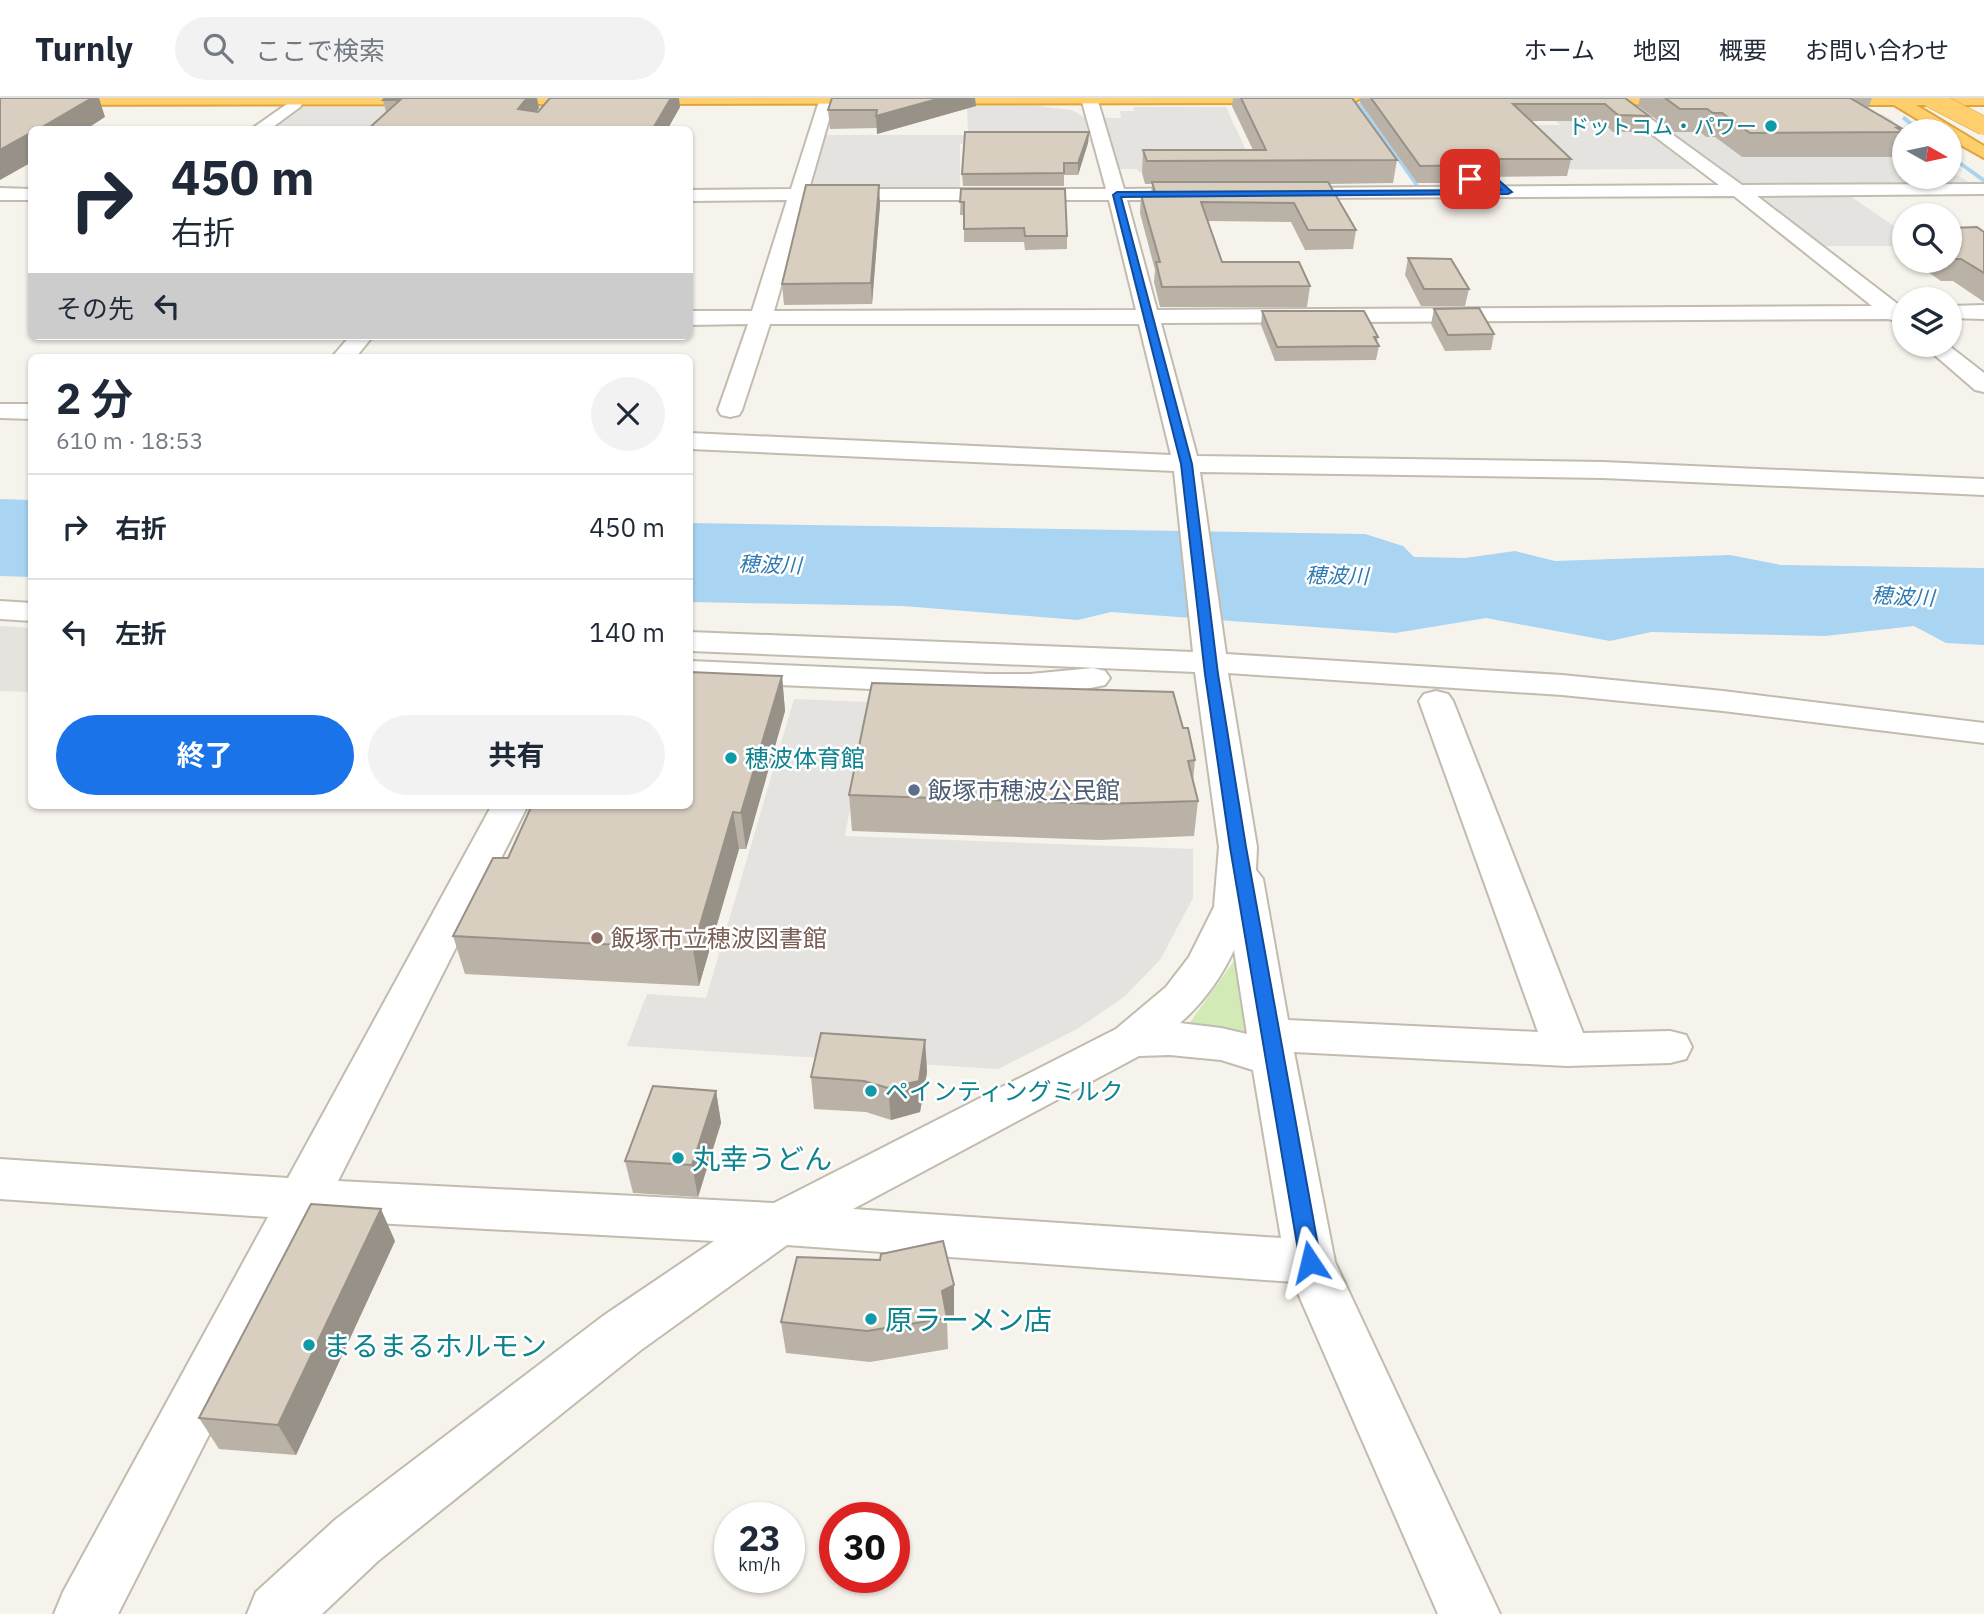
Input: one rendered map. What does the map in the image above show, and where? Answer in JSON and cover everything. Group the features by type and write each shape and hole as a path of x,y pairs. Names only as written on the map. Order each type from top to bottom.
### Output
{"highway":[{"path":"0,100 1353,98"},
{"path":"1930,98 1984,126"},
{"path":"1565,99 1709,100"},
{"path":"1896,99 1984,153"},
{"path":"1950,99 1984,114"},
{"path":"1803,100 1984,100"}],"street":[{"path":"1089,98 1117,195 1186,464 1201,660 1238,847 1310,1262 1469,1614"},
{"path":"1346,98 1360,119"},
{"path":"541,119 557,99"},
{"path":"730,410 761,318 827,99"},
{"path":"1613,99 1735,188 1892,309"},
{"path":"0,117 25,104"},
{"path":"264,126 294,104"},
{"path":"1396,171 1411,192"},
{"path":"1447,179 1493,178 1505,189"},
{"path":"1266,193 1505,189 1984,189"},
{"path":"0,194 28,195"},
{"path":"693,195 1226,194"},
{"path":"1962,312 1984,312"},
{"path":"693,318 1892,315"},
{"path":"347,354 359,340"},
{"path":"1949,357 1984,385"},
{"path":"0,411 28,412"},
{"path":"693,441 1186,464 1603,470 1984,487"},
{"path":"0,610 28,612"},
{"path":"693,642 1201,660 1686,696 1984,733"},
{"path":"693,671 1030,684 1102,677 1201,660"},
{"path":"1436,701 1567,1050"},
{"path":"85,1614 508,809"},
{"path":"278,1614 358,1540 622,1332 779,1224 1132,1040 1181,998 1207,964 1234,906 1238,847"},
{"path":"1132,1040 1180,1037 1272,1048 1567,1050 1670,1047"},
{"path":"0,1179 301,1199 779,1224 1310,1262"}],"shaded area":[{"path":"1546,105 1615,105 1702,169 1411,170 1452,125 1560,125 1546,110"},
{"path":"542,106 525,126 274,126 300,107"},
{"path":"967,106 1038,106 1072,110 1084,117 1090,142 960,144 960,190 807,190 821,135 968,135"},
{"path":"1133,107 1226,107 1256,172 1139,172 1137,169 1116,169 1104,118 1121,118 1120,111 1134,111"},
{"path":"1831,114 1882,114 1892,120 1892,183 1739,185 1650,116 1678,116 1706,137 1715,137 1742,157 1891,151"},
{"path":"1749,192 1844,192 1892,225 1892,246 1819,246"},
{"path":"0,626 28,628 28,692 0,691"},
{"path":"794,699 870,702 845,836 1193,849 1193,898 1160,960 1125,996 1079,1028 998,1069 627,1046 647,994 706,998"}],"green space":[{"path":"1241,951 1257,1043 1186,1028"}],"water":[{"path":"0,499 28,500 28,577 0,576"},
{"name":"穂波川","path":"693,523 1365,534 1403,546 1414,557 1465,558 1515,551 1555,561 1730,555 1781,565 1984,568 1984,645 1946,643 1914,626 1825,636 1651,632 1610,641 1486,618 1395,633 1111,612 1078,620 903,606 693,602"}],"building":[{"path":"0,98 92,98 44,126 28,126 28,134 0,150"},
{"path":"527,98 518,109 538,112 550,98 671,98 654,126 371,126 400,100 383,100"},
{"path":"832,98 941,98 876,116 877,110 828,110"},
{"path":"1241,98 1352,98 1397,160 1147,161 1143,150 1266,150"},
{"path":"1371,98 1625,98 1649,116 1618,115 1605,104 1513,104 1571,159 1478,159 1484,165 1420,166"},
{"path":"1665,98 1850,98 1892,123 1892,132 1750,133 1722,113 1713,113 1707,109 1680,109"},
{"path":"965,132 1089,132 1078,163 1064,163 1064,173 962,174"},
{"path":"1152,182 1328,182 1356,230 1308,230 1294,203 1201,202 1222,262 1299,262 1310,286 1162,287 1156,262 1160,262 1141,195 1156,195"},
{"path":"806,185 879,185 871,283 782,284"},
{"path":"961,189 1065,189 1067,236 1025,236 1024,228 964,229"},
{"path":"1977,227 1984,232 1984,273 1962,260 1962,228"},
{"path":"1408,258 1451,259 1469,289 1424,289"},
{"path":"1479,308 1494,334 1448,335 1434,309"},
{"path":"1262,311 1364,311 1378,337 1374,337 1379,346 1277,347"},
{"path":"693,672 782,676 741,813 733,812 693,949 453,936 493,858 508,858 530,809 693,809"},
{"path":"872,683 1173,692 1183,728 1188,728 1195,760 1188,761 1198,801 1102,804 849,795"},
{"path":"821,1033 925,1040 919,1081 888,1088 864,1081 811,1077"},
{"path":"653,1086 716,1091 692,1165 625,1161"},
{"path":"311,1204 381,1209 278,1425 199,1418"},
{"path":"943,1241 954,1285 942,1291 947,1318 867,1331 781,1322 797,1257 880,1260 881,1254"}],"waterway":[{"path":"1359,104 1420,189"},
{"path":"1962,165 1984,181"}],"place":[{"name":"ドットコム・パワー","path":"1771,126"},
{"name":"穂波体育館","path":"731,758"},
{"name":"飯塚市穂波公民館","path":"914,790"},
{"name":"飯塚市立穂波図書館","path":"597,938"},
{"name":"ペインティングミルク","path":"871,1091"},
{"name":"丸幸うどん","path":"678,1158"},
{"name":"原ラーメン店","path":"871,1319"},
{"name":"まるまるホルモン","path":"309,1345"}],"route":[{"path":"1310,1262 1238,847 1212,674 1186,464 1117,195 1508,192 1493,178 1470,179"}]}
